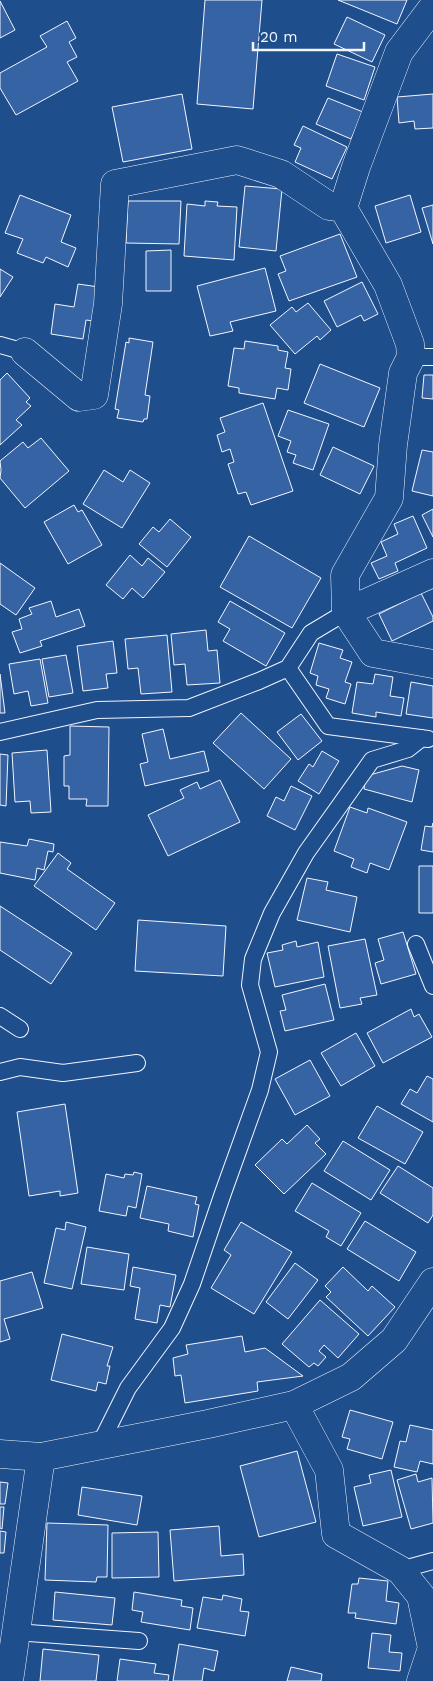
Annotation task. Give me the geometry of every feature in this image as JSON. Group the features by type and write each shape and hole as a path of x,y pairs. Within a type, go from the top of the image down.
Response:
{"street":[{"path":"433,7 399,52 356,167 343,208 388,285 410,344 422,357 403,372 393,445 389,498 344,575 346,612 373,653 433,664"},
{"path":"12,348 79,397 94,395 108,304 116,184 237,160 281,174 330,206 343,208"},
{"path":"346,612 433,573"},
{"path":"0,1454 40,1457 294,1405 351,1377 394,1340 433,1282"},
{"path":"294,1405 329,1470 336,1534 400,1570 421,1596 432,1648 422,1681"},
{"path":"8,1681 40,1457"}],"lane":[{"path":"0,732 97,710 189,708 288,668 311,633 346,612"},
{"path":"288,668 328,726 427,739"},
{"path":"99,1446 128,1388 172,1328 192,1284 260,1090 268,1052 250,985 253,959 272,913 306,853 372,760 408,749 427,739"},
{"path":"416,944 433,986"},
{"path":"0,1016 20,1029"},
{"path":"0,1072 20,1067 63,1073 137,1063"},
{"path":"400,1570 433,1561"},
{"path":"15,1632 140,1641"}],"building":[{"path":"205,0 262,0 253,109 197,104"},
{"path":"338,0 407,0 397,24"},
{"path":"0,1 15,30 0,38"},
{"path":"347,17 385,35 372,62 334,44"},
{"path":"67,21 76,38 69,42 77,57 67,62 78,81 16,115 0,88 0,73 47,47 40,36"},
{"path":"337,54 375,67 364,100 326,86"},
{"path":"182,94 192,149 123,162 112,107"},
{"path":"433,94 433,128 415,129 414,121 399,123 397,97"},
{"path":"328,98 363,112 351,139 316,124"},
{"path":"303,126 347,147 332,179 295,162 301,148 294,145"},
{"path":"245,186 282,189 276,251 239,247"},
{"path":"20,195 71,215 61,242 76,248 68,267 46,257 43,263 17,253 23,239 5,233"},
{"path":"410,195 421,232 386,243 375,206"},
{"path":"128,201 181,201 179,244 126,243"},
{"path":"205,201 218,202 217,206 237,207 234,260 184,256 187,204 205,206"},
{"path":"433,205 433,244 422,208"},
{"path":"340,234 357,277 289,301 278,274 286,271 280,256"},
{"path":"171,250 171,291 146,291 146,251"},
{"path":"265,268 276,311 230,322 233,331 210,336 197,286"},
{"path":"0,269 13,277 0,297"},
{"path":"362,282 378,314 364,321 361,315 337,327 324,301"},
{"path":"78,284 99,287 94,321 86,320 83,339 51,334 55,304 74,307"},
{"path":"308,303 331,330 320,340 317,336 295,354 270,325 292,307 296,312"},
{"path":"129,338 153,342 145,395 150,396 147,419 144,419 143,422 117,418 119,410 115,409 126,342 129,343"},
{"path":"245,341 278,346 278,350 288,352 285,368 291,369 288,390 277,388 275,399 239,393 239,388 228,386 234,348 244,349"},
{"path":"320,364 380,388 364,427 304,403"},
{"path":"7,373 30,398 26,402 31,406 16,420 22,425 0,445 0,380"},
{"path":"424,375 433,375 433,399 422,398"},
{"path":"263,403 293,491 251,505 246,492 238,494 228,464 234,462 230,449 222,452 217,435 225,432 220,418"},
{"path":"288,410 329,424 313,470 293,463 296,455 287,452 291,441 278,436"},
{"path":"41,438 69,471 25,508 0,478 0,461 23,442 28,448"},
{"path":"333,447 374,466 360,494 320,475"},
{"path":"422,450 433,452 433,496 412,491"},
{"path":"104,470 123,482 130,470 150,483 122,528 83,504"},
{"path":"74,505 78,512 82,510 102,545 68,564 44,522"},
{"path":"433,509 433,537 422,515"},
{"path":"413,516 427,548 395,563 398,571 379,579 371,563 387,556 381,542 398,534 394,524"},
{"path":"170,519 191,537 167,567 139,544 153,527 159,532"},
{"path":"249,536 321,578 292,628 220,587"},
{"path":"130,555 142,566 148,558 165,572 143,598 132,588 123,599 106,585"},
{"path":"0,563 35,588 16,615 0,604"},
{"path":"421,593 433,617 433,621 392,641 379,614"},
{"path":"51,601 56,617 79,609 85,626 40,641 42,646 20,653 12,632 22,629 19,619 32,614 29,608"},
{"path":"230,601 285,633 266,666 223,641 230,629 218,622"},
{"path":"206,630 208,651 217,650 220,683 187,685 185,664 174,665 171,634"},
{"path":"167,635 172,692 141,694 138,668 128,669 125,639"},
{"path":"113,641 117,673 106,674 108,688 83,691 77,646"},
{"path":"319,643 343,650 340,658 352,662 345,682 351,684 345,704 326,698 329,689 316,685 318,676 310,673"},
{"path":"66,655 73,693 49,697 42,659"},
{"path":"40,659 48,703 31,706 28,691 14,694 9,664"},
{"path":"0,674 5,713 0,713"},
{"path":"375,674 393,677 390,696 404,698 401,716 376,712 376,717 352,713 357,682 373,684"},
{"path":"411,682 433,686 433,718 406,714"},
{"path":"241,713 291,759 264,789 213,743"},
{"path":"301,714 322,741 298,760 277,732"},
{"path":"70,726 109,727 108,806 86,806 87,799 69,799 69,786 64,786 64,756 70,755"},
{"path":"163,729 170,759 204,751 209,771 145,786 140,764 148,762 142,734"},
{"path":"47,750 51,812 31,813 30,801 15,802 12,753"},
{"path":"322,751 339,761 319,794 298,781 309,764 313,767"},
{"path":"0,754 8,755 6,806 0,805"},
{"path":"402,766 419,770 412,802 364,789 366,776"},
{"path":"220,780 240,822 168,856 148,815 184,798 180,790 197,782 200,789"},
{"path":"291,786 312,796 295,830 267,816 276,797 284,801"},
{"path":"350,807 367,813 368,808 407,822 389,870 370,863 367,873 351,867 354,859 334,851"},
{"path":"433,823 433,852 421,850 425,826 432,827"},
{"path":"29,839 54,844 53,852 48,851 44,870 37,868 35,880 0,873 0,842 27,846"},
{"path":"58,853 71,863 67,869 115,903 96,930 34,886"},
{"path":"419,866 433,866 433,913 419,913"},
{"path":"307,878 328,882 326,890 357,897 350,932 297,920"},
{"path":"0,906 72,953 51,984 0,950"},
{"path":"138,920 226,926 223,976 135,971"},
{"path":"403,932 416,974 381,984 375,963 384,960 378,939"},
{"path":"365,939 377,995 360,998 362,1004 340,1008 328,946"},
{"path":"296,941 297,947 318,942 324,977 275,987 267,953 283,950 282,945"},
{"path":"325,984 334,1020 285,1031 280,1011 286,1010 282,995"},
{"path":"411,1009 414,1017 419,1014 432,1037 383,1063 367,1033"},
{"path":"356,1033 375,1066 341,1086 321,1053"},
{"path":"310,1060 330,1096 295,1115 275,1079"},
{"path":"427,1076 433,1079 433,1122 401,1104 410,1089 417,1093"},
{"path":"65,1104 78,1193 60,1196 60,1191 29,1196 17,1112"},
{"path":"377,1106 423,1132 405,1164 358,1138"},
{"path":"307,1125 320,1139 315,1143 326,1154 284,1194 255,1165 282,1139 287,1144"},
{"path":"343,1141 390,1170 371,1200 324,1171"},
{"path":"398,1166 433,1188 433,1215 428,1223 380,1193"},
{"path":"134,1172 142,1174 136,1208 128,1206 126,1216 99,1211 106,1174 124,1178 125,1174 133,1175"},
{"path":"312,1183 361,1213 341,1246 326,1237 329,1231 295,1211"},
{"path":"147,1186 197,1197 195,1204 199,1205 193,1237 168,1231 169,1224 140,1218"},
{"path":"365,1221 416,1252 399,1281 347,1249"},
{"path":"66,1222 86,1227 72,1289 44,1283 56,1228 65,1230"},
{"path":"241,1222 292,1252 254,1314 211,1288 231,1255 224,1250"},
{"path":"87,1247 129,1254 124,1290 81,1284"},
{"path":"295,1263 318,1280 288,1319 266,1302"},
{"path":"133,1267 176,1275 170,1307 160,1305 157,1323 135,1319 140,1288 130,1286"},
{"path":"343,1267 368,1291 372,1286 395,1307 368,1336 326,1297 331,1292 325,1286"},
{"path":"32,1272 43,1308 4,1319 10,1339 0,1342 0,1281"},
{"path":"320,1300 359,1334 338,1358 324,1345 319,1351 326,1357 318,1366 314,1363 309,1367 282,1344"},
{"path":"62,1334 113,1347 107,1366 110,1366 106,1384 98,1382 96,1391 51,1380"},
{"path":"242,1336 245,1352 265,1348 303,1376 257,1382 258,1391 185,1403 181,1375 175,1376 173,1358 188,1354 186,1345"},
{"path":"350,1410 393,1422 382,1459 347,1449 350,1439 342,1437"},
{"path":"410,1425 433,1430 433,1464 420,1461 417,1472 394,1467 400,1441 406,1442"},
{"path":"297,1451 316,1522 259,1537 240,1466"},
{"path":"391,1470 402,1517 363,1526 354,1487 371,1483 369,1475"},
{"path":"416,1474 418,1482 432,1478 433,1523 411,1529 397,1480"},
{"path":"0,1482 8,1483 5,1504 0,1504"},
{"path":"82,1487 142,1496 137,1525 78,1515"},
{"path":"0,1507 4,1507 2,1529 0,1528"},
{"path":"47,1523 108,1525 107,1577 97,1577 96,1582 45,1580"},
{"path":"219,1526 221,1556 243,1554 244,1575 174,1581 170,1530"},
{"path":"0,1531 6,1532 4,1553 0,1553"},
{"path":"158,1532 159,1577 112,1578 112,1533"},
{"path":"359,1578 388,1581 386,1601 399,1603 396,1624 355,1618 356,1613 348,1613 352,1584 358,1584"},
{"path":"55,1592 115,1598 112,1625 53,1620"},
{"path":"134,1592 182,1600 181,1606 193,1608 190,1630 141,1622 143,1612 132,1610"},
{"path":"223,1595 242,1599 240,1611 249,1612 245,1636 197,1628 203,1597 222,1600"},
{"path":"372,1633 391,1635 389,1652 402,1653 400,1671 368,1668"},
{"path":"179,1644 218,1651 214,1671 204,1668 202,1681 173,1681"},
{"path":"43,1649 99,1655 96,1681 40,1681"},
{"path":"120,1659 156,1664 154,1673 169,1675 168,1681 117,1681"},
{"path":"291,1667 322,1674 321,1681 287,1681"}]}
